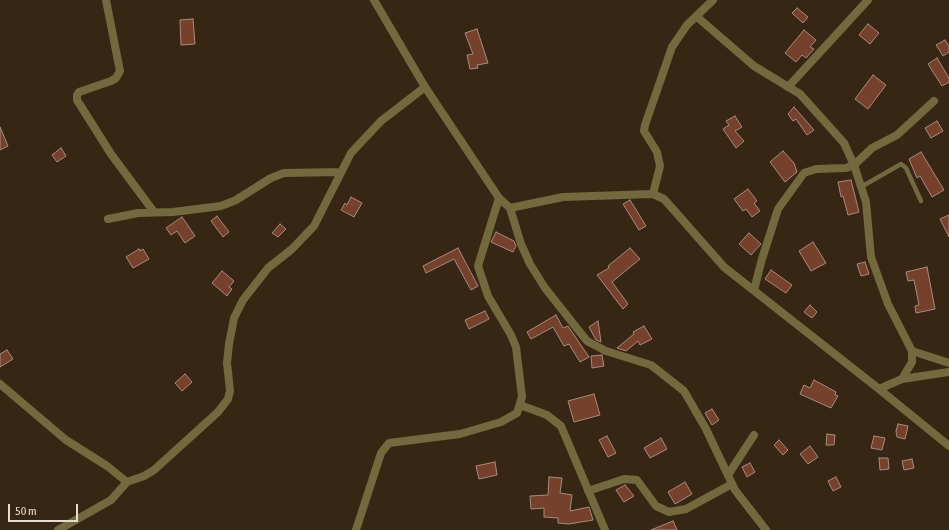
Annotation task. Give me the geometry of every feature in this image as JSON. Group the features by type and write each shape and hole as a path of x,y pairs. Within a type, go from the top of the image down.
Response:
{"street":[{"path":"106,0 120,71 116,78 111,81 79,92 76,95 77,100 111,154 154,212"},
{"path":"374,0 425,87 499,198 510,208 521,244 530,264 545,288 587,341 606,351 651,365 684,391 706,429 732,484 741,499 766,530"},
{"path":"653,194 660,166 657,152 644,131 645,125 672,47 687,25 713,0"},
{"path":"788,86 868,0"},
{"path":"696,16 754,66 800,94 844,143 854,165 866,202 870,257 888,304 912,351 912,362 902,379"},
{"path":"58,530 111,500 126,482 144,476 154,470 218,412 228,399 230,391 227,363 229,344 234,318 243,300 268,268 306,236 314,226 340,172 351,153 381,121 425,87"},
{"path":"754,290 778,208 804,173 816,169 846,168 854,165 872,148 897,135 934,101"},
{"path":"108,219 138,213 173,212 222,206 236,200 271,178 284,173 340,172"},
{"path":"510,208 563,197 653,194 664,199 724,267 949,446"},
{"path":"356,530 381,453 389,443 444,437 475,431 501,422 517,413 522,397 516,348 511,334 488,296 478,266 499,198"},
{"path":"912,351 949,363"},
{"path":"879,389 902,379 949,372"},
{"path":"0,384 66,440 107,466 126,482"},
{"path":"520,405 547,415 561,426 605,530"},
{"path":"728,475 754,435"},
{"path":"588,491 624,479 637,480 656,506 669,512 686,509 732,484"}],"lane":[{"path":"861,187 901,164 906,168 921,201"}],"building":[{"path":"797,8 808,17 803,23 792,13"},
{"path":"193,19 195,44 181,45 180,20"},
{"path":"868,24 879,33 870,44 859,35"},
{"path":"477,29 488,63 477,65 478,68 470,69 467,55 473,54 465,33"},
{"path":"804,30 816,40 810,47 814,49 806,58 802,55 796,62 785,53"},
{"path":"945,40 949,46 949,52 943,56 936,45"},
{"path":"937,58 949,78 949,82 942,86 928,64"},
{"path":"873,75 886,85 868,109 855,99"},
{"path":"794,107 814,130 807,135 796,119 793,121 788,114"},
{"path":"735,116 742,127 735,131 744,141 736,148 723,129 729,125 726,121"},
{"path":"937,121 943,131 931,138 925,128"},
{"path":"0,127 8,146 0,150"},
{"path":"61,148 66,156 57,162 52,155"},
{"path":"783,151 794,163 797,172 785,182 770,162"},
{"path":"921,152 944,190 932,197 920,176 917,178 909,159"},
{"path":"851,180 859,212 848,215 843,196 841,197 838,182"},
{"path":"748,189 757,201 754,203 760,211 752,217 746,209 743,211 734,199"},
{"path":"351,197 362,203 354,217 341,210 345,203 347,205"},
{"path":"630,200 646,226 639,230 623,204"},
{"path":"949,215 949,237 940,219"},
{"path":"217,216 229,232 223,237 211,221"},
{"path":"182,217 195,236 185,243 177,231 171,235 166,228"},
{"path":"280,224 286,229 278,237 272,233"},
{"path":"496,232 514,241 516,246 513,252 491,242"},
{"path":"749,233 761,244 751,255 739,244"},
{"path":"813,242 826,263 811,271 799,251"},
{"path":"458,248 478,286 471,290 454,259 426,273 423,266"},
{"path":"630,248 640,259 612,282 628,304 623,309 597,275 609,268 608,266"},
{"path":"139,249 140,251 143,249 149,259 133,268 126,257"},
{"path":"865,262 869,274 861,276 857,264"},
{"path":"927,267 935,309 916,313 915,306 919,305 914,280 908,281 906,272"},
{"path":"771,270 792,285 786,293 765,279"},
{"path":"222,271 234,281 229,287 232,289 227,296 212,283"},
{"path":"810,305 817,312 812,318 804,312"},
{"path":"485,311 489,319 469,329 465,320"},
{"path":"556,315 563,328 568,326 589,357 580,362 569,344 564,346 553,327 531,339 527,332"},
{"path":"598,321 601,342 596,340 589,327"},
{"path":"644,326 652,339 640,345 638,341 626,351 617,348 634,334 633,332"},
{"path":"7,350 13,359 0,367 0,354"},
{"path":"602,355 604,366 592,368 591,356"},
{"path":"185,374 192,382 182,391 175,383"},
{"path":"814,380 836,392 835,395 838,396 831,408 800,394 804,385 810,388"},
{"path":"594,394 600,415 574,422 568,401"},
{"path":"712,409 719,420 712,425 705,413"},
{"path":"898,424 908,426 905,439 897,437 896,431"},
{"path":"827,434 835,435 834,445 826,445"},
{"path":"607,436 616,453 608,457 599,440"},
{"path":"874,436 885,438 882,450 871,448"},
{"path":"661,438 667,449 650,458 644,448"},
{"path":"779,440 788,450 783,455 774,445"},
{"path":"810,446 818,457 808,464 800,454"},
{"path":"879,458 888,458 889,469 880,470"},
{"path":"912,459 914,468 904,470 902,461"},
{"path":"495,462 497,475 479,479 476,466"},
{"path":"750,463 755,472 747,477 742,467"},
{"path":"549,477 562,478 560,493 572,495 570,511 589,507 593,520 569,524 558,523 558,518 544,517 544,508 531,509 530,496 548,495"},
{"path":"836,477 841,487 833,491 828,481"},
{"path":"685,482 692,494 675,504 668,492"},
{"path":"625,485 634,496 624,502 616,490"},
{"path":"673,521 677,530 651,530"}]}
